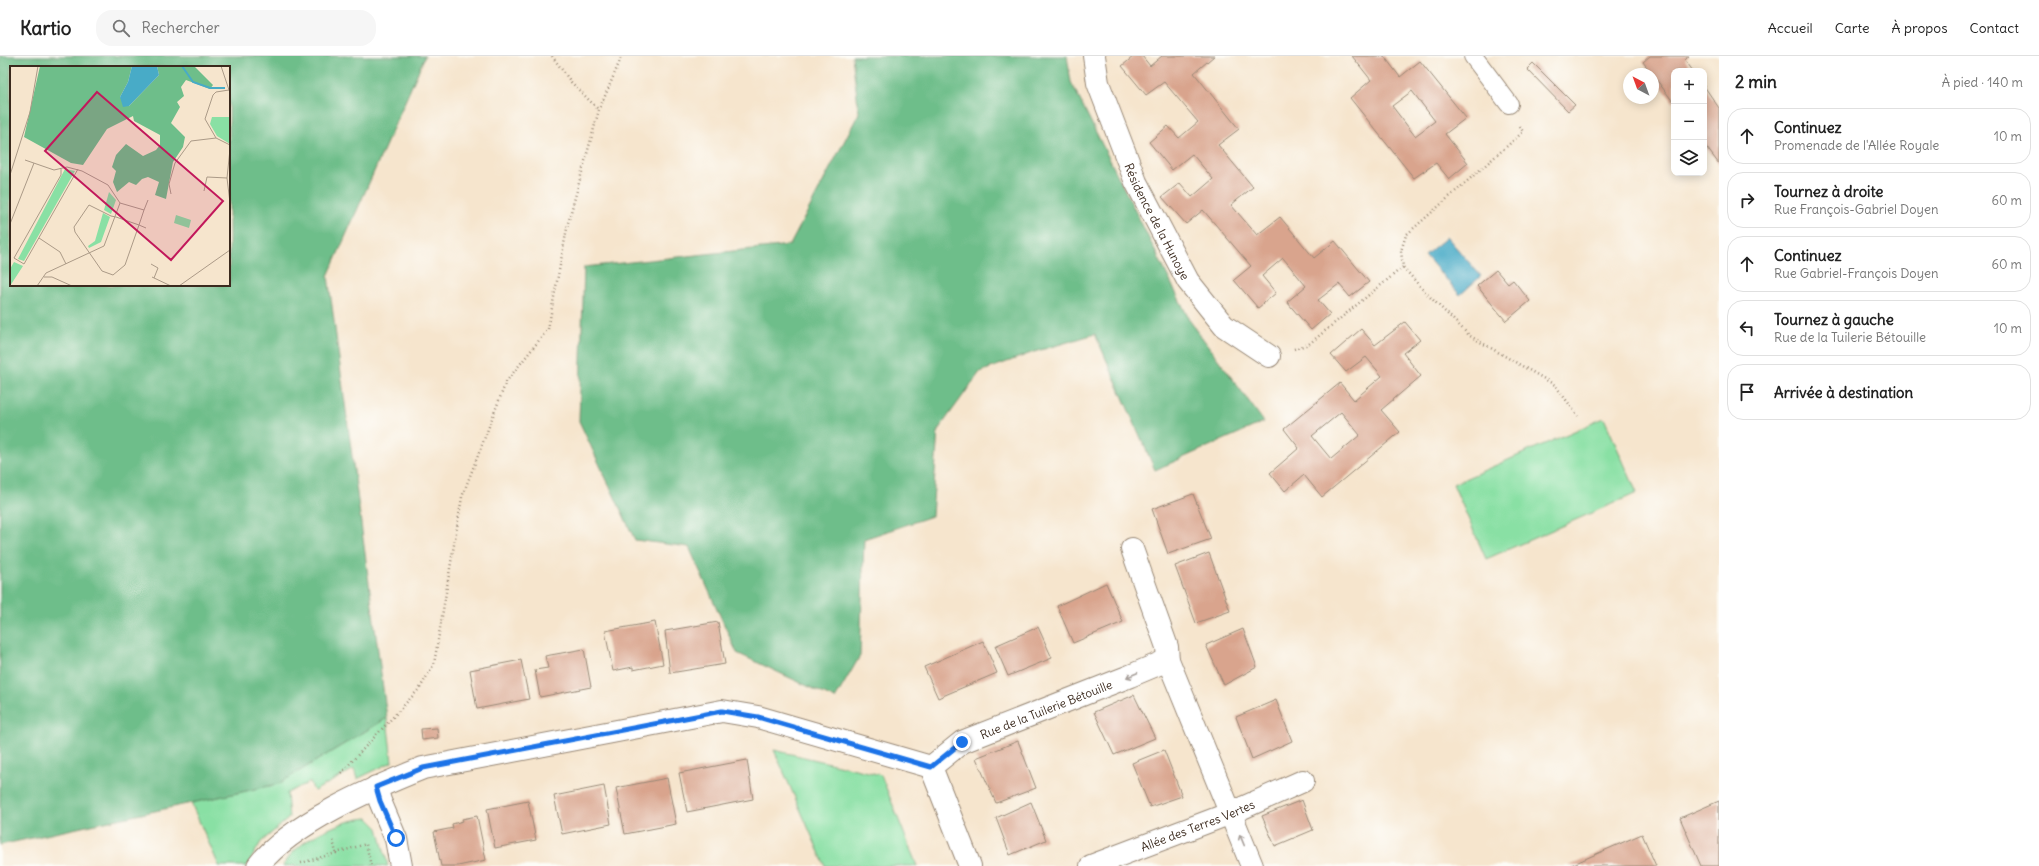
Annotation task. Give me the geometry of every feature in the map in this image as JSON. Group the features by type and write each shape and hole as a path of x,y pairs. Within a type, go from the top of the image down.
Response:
{"street":[{"name":"Résidence de la Hunoye","path":"1094,56 1098,83 1136,182 1188,281 1224,326 1268,356"},
{"path":"1132,549 1167,647 1168,660 1252,866"},
{"name":"Rue de la Tuilerie Bétouille","path":"931,767 962,742 1168,660"},
{"path":"258,866 280,843 317,819 376,787 423,768 722,711 751,716 800,728 931,767 970,866"},
{"name":"Allée des Terres Vertes","path":"1091,866 1231,813 1302,781"},
{"path":"376,787 380,801 396,838 401,866"}],"lane":[{"path":"1473,56 1509,104"}],"path":[{"path":"552,56 571,82 599,110"},
{"path":"340,774 420,688 434,664 462,497 506,382 548,329 568,223 599,110 622,56"},
{"path":"1509,104 1523,132 1406,235 1401,251 1403,267 1426,293 1470,336 1555,385 1578,416"},
{"path":"1268,356 1309,344 1403,267"},
{"path":"336,853 366,844 371,866"}],"green space":[{"path":"0,56 425,56 328,276 387,718 278,784 0,845"},
{"path":"852,56 1067,56 1071,82 1190,321 1264,422 1155,470 1095,334 1034,352 980,372 938,430 932,516 864,539 860,656 835,699 737,653 689,547 635,540 579,421 584,267 790,245 859,113"},
{"path":"1604,418 1637,493 1486,559 1453,484"},
{"path":"387,718 392,762 357,779 354,769 314,791 310,782 287,793 289,818 261,842 247,866 219,866 191,803 278,784"},
{"path":"774,750 881,775 917,866 825,866"},
{"path":"368,818 378,828 388,866 283,866 298,848 320,833 332,827"}],"water":[{"path":"1447,237 1481,276 1460,295 1425,255"}],"building":[{"path":"1134,56 1142,56 1150,66 1162,56 1214,56 1194,73 1239,129 1218,145 1253,187 1231,205 1257,235 1280,217 1314,258 1335,241 1369,282 1350,297 1339,284 1318,300 1330,314 1311,330 1287,302 1306,286 1283,258 1262,276 1276,293 1258,308 1234,280 1251,266 1203,210 1186,224 1162,197 1180,183 1192,197 1213,179 1192,154 1172,170 1149,142 1168,126 1179,138 1198,122 1164,82 1146,95 1122,66"},
{"path":"1352,56 1384,56 1400,77 1420,61 1466,118 1445,134 1468,163 1449,179 1436,163 1414,178 1350,98 1371,80","holes":["1412,91 1435,121 1415,136 1392,106"]},
{"path":"1650,56 1689,56 1685,60 1691,68 1671,68 1671,99 1659,83 1659,68 1648,68 1643,62"},
{"path":"1533,63 1575,105 1568,111 1527,69"},
{"path":"1707,90 1719,108 1719,164 1707,148"},
{"path":"1496,270 1508,284 1513,280 1530,301 1506,321 1477,286"},
{"path":"1405,322 1420,340 1403,353 1421,376 1381,410 1400,432 1322,497 1304,475 1285,491 1270,473 1299,448 1284,429 1340,383 1354,400 1382,376 1366,357 1346,372 1331,355 1361,329 1375,345","holes":["1341,412 1360,435 1331,459 1312,436"]},
{"path":"1193,494 1211,539 1168,554 1152,509"},
{"path":"1209,553 1230,611 1196,623 1175,566"},
{"path":"1106,583 1123,622 1073,643 1057,606"},
{"path":"655,622 663,664 633,670 633,667 613,671 605,631"},
{"path":"718,622 725,664 670,673 665,631"},
{"path":"1038,627 1052,658 1008,676 995,646"},
{"path":"1243,629 1257,667 1224,685 1206,645"},
{"path":"983,641 997,673 938,698 924,667"},
{"path":"584,649 591,687 540,697 535,670 548,668 545,656"},
{"path":"521,660 529,699 477,709 470,670"},
{"path":"1134,695 1155,738 1114,755 1094,712"},
{"path":"1276,700 1292,741 1252,759 1236,717"},
{"path":"437,728 438,738 422,740 421,729"},
{"path":"1018,741 1036,788 996,803 976,758"},
{"path":"1164,750 1182,796 1150,807 1132,763"},
{"path":"747,760 753,799 687,812 679,773"},
{"path":"667,778 676,824 625,834 616,788"},
{"path":"604,786 611,824 562,834 554,796"},
{"path":"1302,800 1313,830 1275,846 1262,816"},
{"path":"528,801 536,840 495,848 487,809"},
{"path":"1719,801 1719,866 1701,866 1680,818"},
{"path":"1031,802 1046,840 1010,855 996,818"},
{"path":"477,816 486,860 458,866 441,866 434,832 453,828 452,824 463,821 462,819"},
{"path":"1642,834 1656,866 1569,866"}],"route":[{"path":"396,838 380,801 376,787 423,768 722,711 758,717 800,728 832,739 931,767 962,742"}]}
